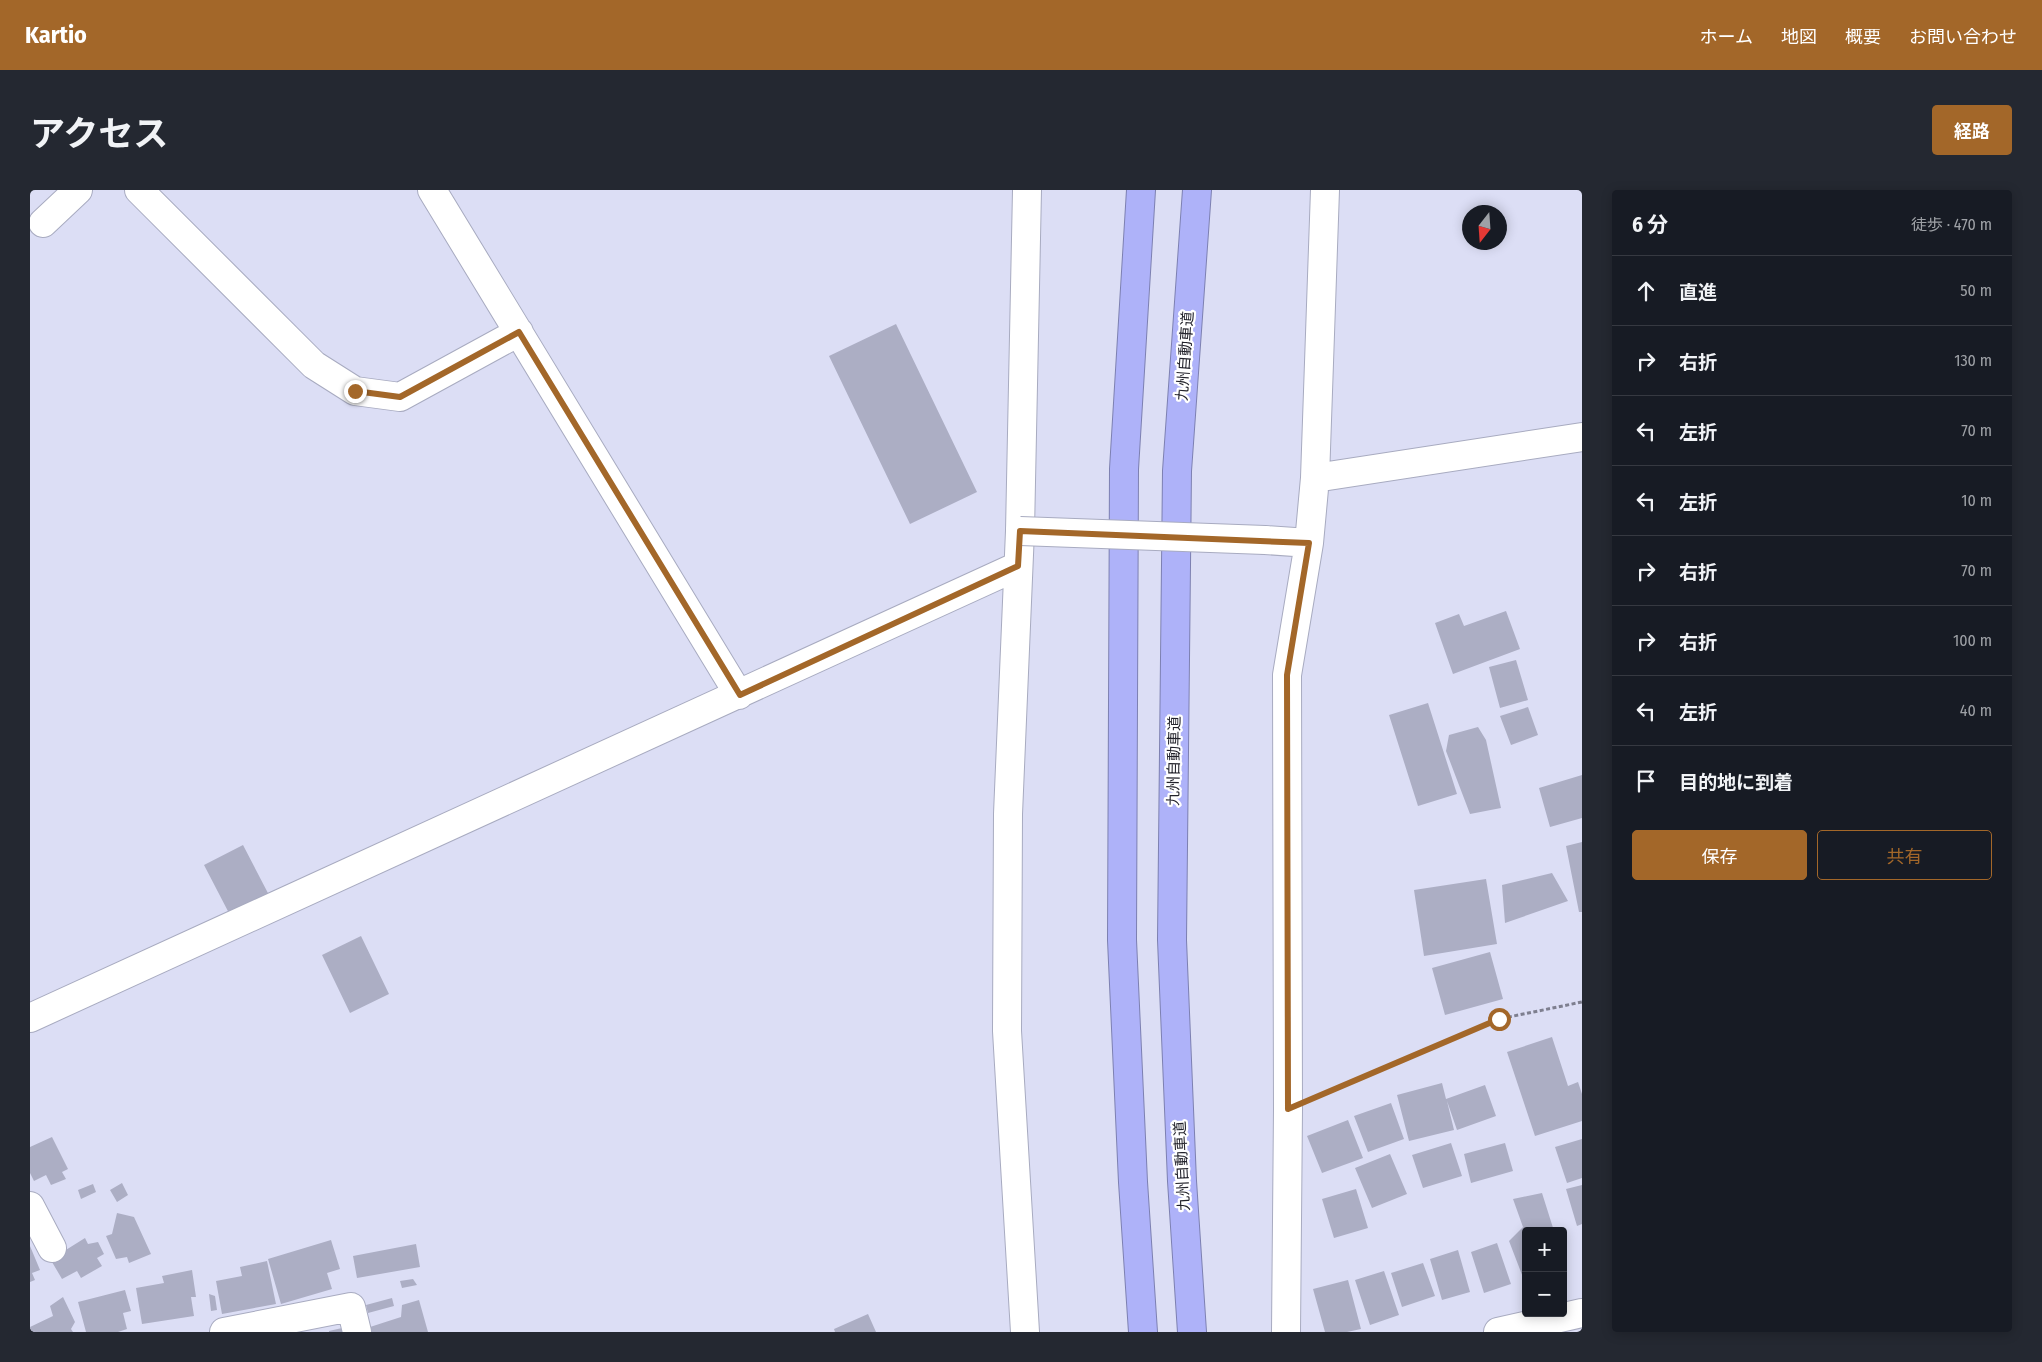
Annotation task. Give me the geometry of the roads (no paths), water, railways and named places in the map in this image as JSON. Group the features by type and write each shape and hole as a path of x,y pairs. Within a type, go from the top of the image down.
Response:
{"highway":[{"path":"1125,190 1122,940 1133,1182 1143,1332"},
{"path":"1124,469 1141,190"},
{"name":"九州自動車道","path":"1192,1332 1182,1181 1172,940 1177,471 1197,190"}],"street":[{"path":"42,223 78,190"},
{"path":"139,190 314,365 355,391 400,397 519,332"},
{"path":"432,190 740,695"},
{"path":"1018,1329 1007,1031 1008,814 1020,531 1023,325 1028,190"},
{"path":"1286,1332 1288,1109 1287,675 1309,543 1315,478 1325,190"},
{"path":"1315,478 1582,437"},
{"path":"1020,531 1309,543"},
{"path":"30,1018 740,695 1018,566"},
{"path":"30,1206 52,1248"},
{"path":"224,1332 351,1307 357,1332"},
{"path":"1498,1332 1582,1312"}]}
